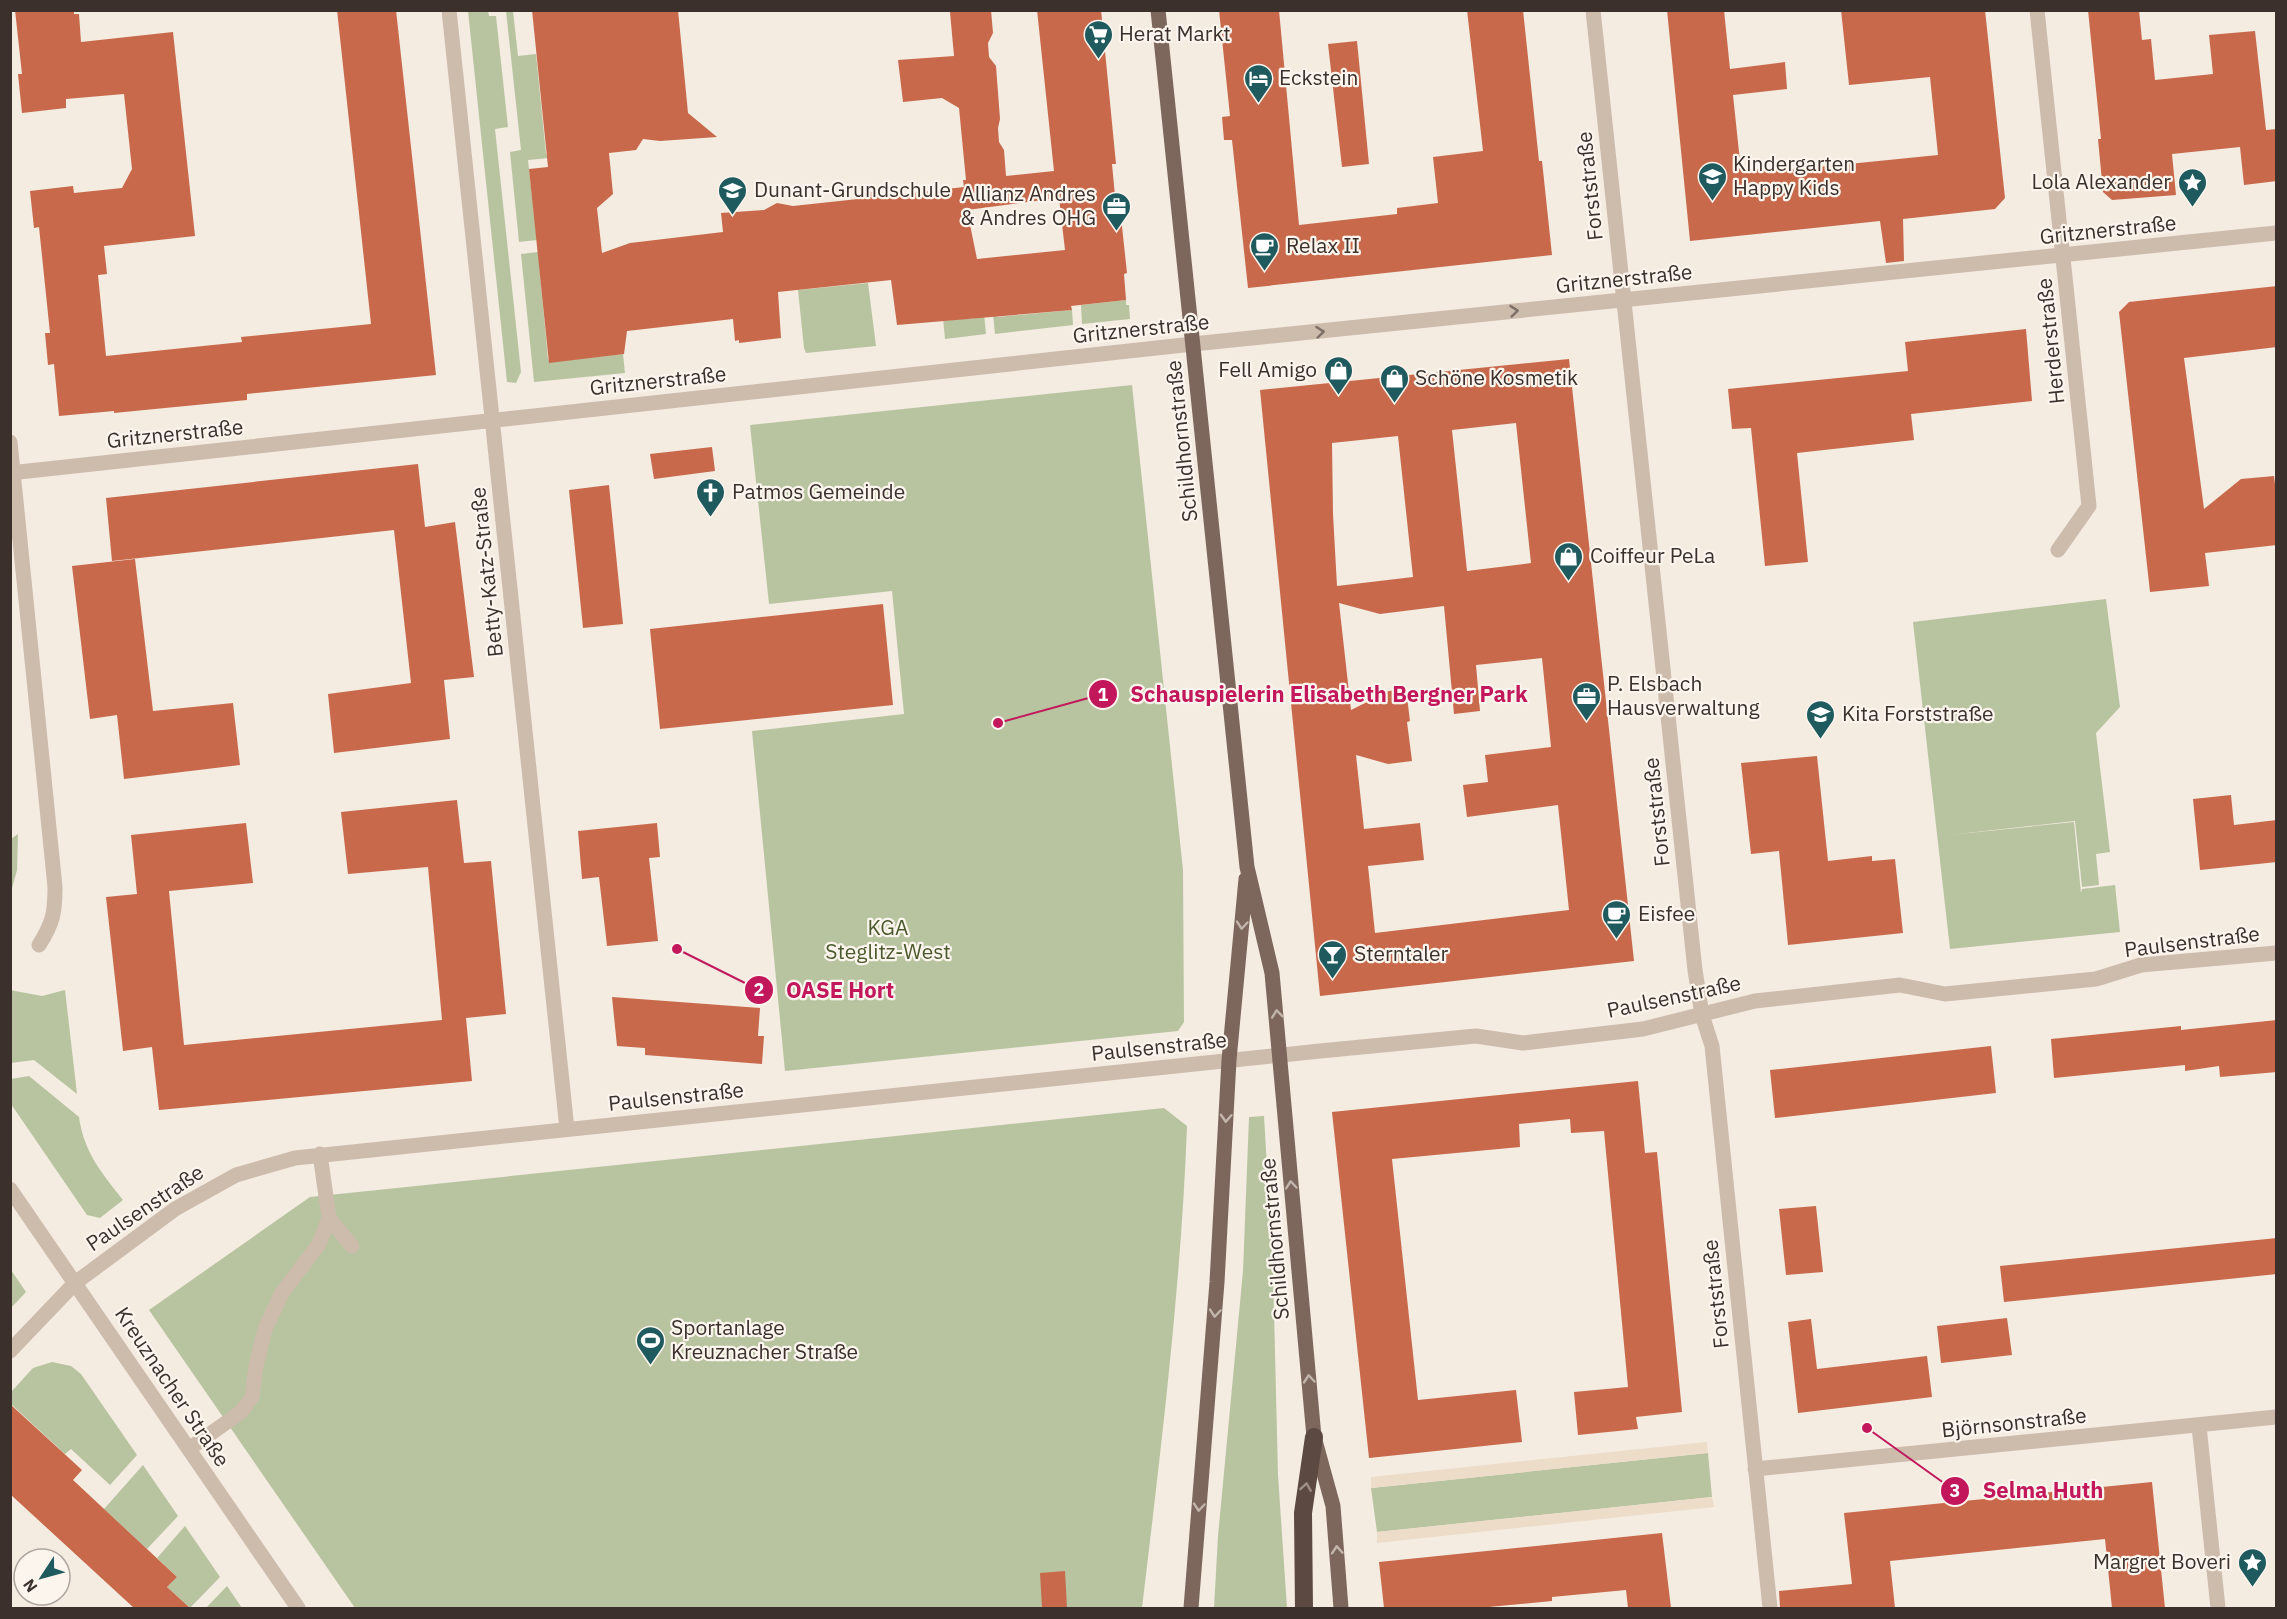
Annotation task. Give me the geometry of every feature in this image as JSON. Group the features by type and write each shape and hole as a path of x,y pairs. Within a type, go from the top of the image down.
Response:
{"highway":[{"path":"1304,1608 1303,1513 1314,1437"}],"main road":[{"name":"Schildhornstraße","path":"1158,10 1247,867 1272,973 1314,1437 1333,1506 1341,1608"},
{"name":"Schildhornstraße","path":"1191,1608 1217,1282 1229,1060 1247,867"}],"street":[{"name":"Betty-Katz-Straße","path":"449,10 567,1129"},
{"name":"Forststraße","path":"1593,10 1695,970 1702,1015 1712,1046 1770,1608"},
{"name":"Herderstraße","path":"2037,10 2089,506 2058,550"},
{"name":"Gritznerstraße","path":"12,473 1193,344 2277,233"},
{"path":"10,442 55,886 52,926 39,945"},
{"name":"Paulsenstraße","path":"10,1352 75,1283 175,1209 217,1183 270,1164 320,1154 1476,1036 1523,1042 1643,1029 1755,1001 1900,985 1945,993 2097,979 2141,965 2277,953"},
{"path":"189,1449 241,1412 252,1397 256,1366 265,1329 282,1293 319,1244 329,1218 320,1154"},
{"name":"Kreuznacher Straße","path":"10,1189 298,1608"},
{"path":"329,1218 352,1246"},
{"name":"Björnsonstraße","path":"1755,1469 2277,1417"},
{"path":"2199,1426 2218,1608"}],"green space":[{"path":"468,11 488,11 489,16 496,16 508,127 495,129 521,372 516,383 507,382"},
{"path":"506,11 513,11 518,56 536,54 546,154 549,158 528,160 537,240 519,242 510,152 521,150"},
{"path":"538,252 548,359 552,362 623,354 625,373 534,382 521,254"},
{"path":"868,283 876,346 806,353 798,290"},
{"path":"1126,300 1126,305 1129,305 1130,319 1082,324 1081,305"},
{"path":"1072,310 1073,325 995,334 993,314 996,313 997,317"},
{"path":"984,314 986,334 945,339 943,318 972,319"},
{"name":"KGA Steglitz-West","path":"1132,385 1183,870 1184,1022 1178,1031 785,1071 752,731 904,714 892,591 769,604 750,425"},
{"path":"2106,599 2120,707 2096,733 2110,852 2096,854 2099,885 2082,887 2075,821 1949,835 2074,822 2081,893 2082,889 2115,885 2120,932 1950,949 1913,622"},
{"path":"18,834 17,870 11,892 11,839"},
{"path":"10,990 42,996 65,990 77,1094 34,1060 11,1063"},
{"path":"29,1076 79,1117 81,1130 90,1152 123,1200 100,1218 87,1215 11,1104 11,1079"},
{"name":"Sportanlage Kreuznacher Straße","path":"1164,1108 1187,1126 1175,1308 1142,1608 355,1608 149,1310 310,1197"},
{"path":"1264,1116 1273,1271 1278,1475 1287,1608 1214,1608 1218,1536 1243,1271 1249,1117"},
{"path":"11,1270 26,1292 10,1308"},
{"path":"52,1362 71,1366 81,1374 137,1455 110,1485 71,1449 65,1454 11,1404 11,1392 33,1368"},
{"path":"1708,1453 1712,1497 1377,1532 1371,1488"},
{"path":"143,1465 178,1516 147,1549 104,1509"},
{"path":"185,1526 220,1577 190,1608 167,1587 177,1577 157,1558"},
{"path":"227,1586 242,1608 206,1608"}],"shaded area":[{"path":"1707,1442 1708,1453 1371,1488 1371,1477"},
{"path":"1712,1497 1714,1507 1377,1543 1377,1532"}],"building":[{"path":"15,10 74,10 74,14 79,14 81,42 173,32 195,236 104,246 107,274 98,275 106,356 242,342 241,337 371,324 337,10 396,10 436,375 247,394 247,400 59,416 54,364 48,365 45,333 50,333 39,227 34,228 30,191 73,186 74,193 122,188 132,169 124,94 66,99 66,108 22,113 18,74 22,74"},
{"path":"532,10 678,10 688,113 717,137 660,141 643,139 636,150 609,153 613,194 597,208 602,253 630,243 723,232 721,213 764,210 777,203 793,206 858,199 869,191 884,196 964,187 963,180 966,180 959,108 942,98 903,102 898,60 954,56 950,12 991,10 993,33 988,43 989,57 996,66 1000,119 999,142 1004,150 1006,176 1054,171 1037,10 1101,10 1116,164 1112,164 1117,217 1121,217 1127,273 1124,274 1126,300 1071,306 1072,310 897,325 891,280 778,292 781,338 739,343 739,340 735,341 733,319 627,331 624,354 549,363 529,169 548,167","holes":["1059,198 1065,250 977,259 967,210"]},
{"path":"1219,10 1279,10 1299,225 1397,214 1397,208 1438,203 1433,157 1483,151 1467,10 1523,10 1539,161 1542,161 1552,255 1248,288 1232,140 1224,140 1222,117 1230,116"},
{"path":"1667,10 1724,10 1730,69 1785,62 1787,89 1733,95 1741,171 1789,166 1789,170 1938,155 1930,77 1849,85 1841,10 1985,10 2005,198 1995,209 1903,219 1904,261 1886,263 1880,221 1690,241"},
{"path":"2088,10 2139,10 2142,40 2151,39 2155,80 2213,74 2209,35 2255,31 2266,130 2277,129 2277,181 2244,185 2240,147 2172,154 2176,195 2112,200 2103,192 2098,139 2101,139"},
{"path":"1357,41 1369,164 1342,167 1328,44"},
{"path":"2277,286 2277,347 2184,358 2204,509 2241,479 2274,476 2277,500 2277,545 2205,553 2209,586 2150,592 2119,312 2129,302"},
{"path":"2026,329 2032,401 1911,414 1914,440 1797,453 1808,562 1765,566 1751,428 1732,429 1728,389 1908,371 1905,342"},
{"path":"1569,359 1634,961 1320,996 1260,390","holes":["1516,423 1531,563 1467,571 1452,430","1398,436 1413,577 1337,586 1332,443","1339,603 1380,614 1444,606 1454,714 1480,711 1476,665 1542,658 1551,747 1485,755 1488,782 1463,785 1467,817 1558,805 1569,910 1375,933 1368,866 1424,860 1420,823 1364,829 1356,755 1388,764 1412,761 1406,689 1389,691 1351,710"]},
{"path":"712,447 715,471 654,479 650,454"},
{"path":"418,464 425,527 455,522 474,677 444,680 450,739 334,753 328,694 411,683 394,530 112,561 106,498"},
{"path":"609,485 623,624 583,628 569,490"},
{"path":"135,559 153,711 233,703 240,765 124,779 117,715 90,719 72,566"},
{"name":"Patmos Gemeinde","path":"883,604 893,705 660,729 650,629"},
{"path":"1817,756 1828,861 1872,856 1872,861 1895,859 1903,933 1788,945 1779,851 1751,854 1741,763"},
{"path":"2231,795 2234,825 2277,820 2277,862 2200,870 2193,799"},
{"path":"457,800 464,863 491,861 506,1014 466,1018 472,1081 159,1110 152,1047 123,1051 106,897 137,894 131,835 246,823 253,883 169,891 184,1045 442,1020 428,867 348,874 341,812"},
{"path":"657,823 660,857 649,858 658,941 607,946 599,877 582,879 578,831"},
{"path":"612,997 760,1008 758,1036 764,1036 762,1064 645,1055 645,1048 617,1046"},
{"path":"2277,1020 2277,1072 2220,1077 2219,1066 2185,1071 2185,1065 2054,1078 2051,1039 2181,1026 2181,1030"},
{"path":"1991,1046 1996,1093 1775,1118 1770,1070"},
{"path":"1638,1081 1645,1153 1657,1152 1682,1412 1636,1417 1638,1429 1578,1435 1574,1392 1628,1387 1604,1131 1571,1133 1570,1119 1519,1124 1520,1147 1392,1159 1418,1400 1516,1390 1522,1442 1369,1458 1332,1112"},
{"path":"1816,1206 1823,1272 1786,1275 1779,1209"},
{"path":"2277,1238 2277,1274 2004,1302 2000,1266"},
{"path":"2007,1318 2012,1355 1941,1363 1937,1326"},
{"path":"1811,1319 1817,1369 1927,1356 1932,1397 1798,1413 1788,1322"},
{"path":"10,1404 82,1470 73,1480 177,1577 167,1587 190,1608 134,1608 72,1551 72,1547 68,1547 10,1494"},
{"path":"2152,1482 2165,1608 2112,1608 2105,1539 1890,1561 1895,1608 1780,1608 1779,1591 1852,1584 1844,1513"},
{"path":"1662,1533 1671,1608 1628,1608 1626,1590 1552,1597 1552,1601 1478,1608 1384,1608 1379,1562"},
{"path":"1065,1571 1067,1608 1042,1608 1040,1573"}],"place":[{"name":"Herat Markt","path":"1098,60"},
{"name":"Eckstein","path":"1258,104"},
{"name":"Kindergarten Happy Kids","path":"1712,202"},
{"name":"Lola Alexander","path":"2192,208"},
{"name":"Dunant-Grundschule","path":"733,216"},
{"name":"Allianz Andres & Andres OHG","path":"1117,232"},
{"name":"Relax II","path":"1265,272"},
{"name":"Fell Amigo","path":"1338,396"},
{"name":"Schöne Kosmetik","path":"1394,404"},
{"name":"Patmos Gemeinde","path":"711,518"},
{"name":"Coiffeur PeLa","path":"1569,582"},
{"name":"P. Elsbach Hausverwaltung","path":"1586,722"},
{"name":"Schauspielerin Elisabeth Bergner Park","path":"998,723"},
{"name":"Kita Forststraße","path":"1821,740"},
{"name":"Eisfee","path":"1617,940"},
{"name":"OASE Hort","path":"677,949"},
{"name":"Sterntaler","path":"1333,980"},
{"name":"Sportanlage Kreuznacher Straße","path":"650,1366"},
{"name":"Selma Huth","path":"1867,1428"},
{"name":"Margret Boveri","path":"2252,1588"}]}
